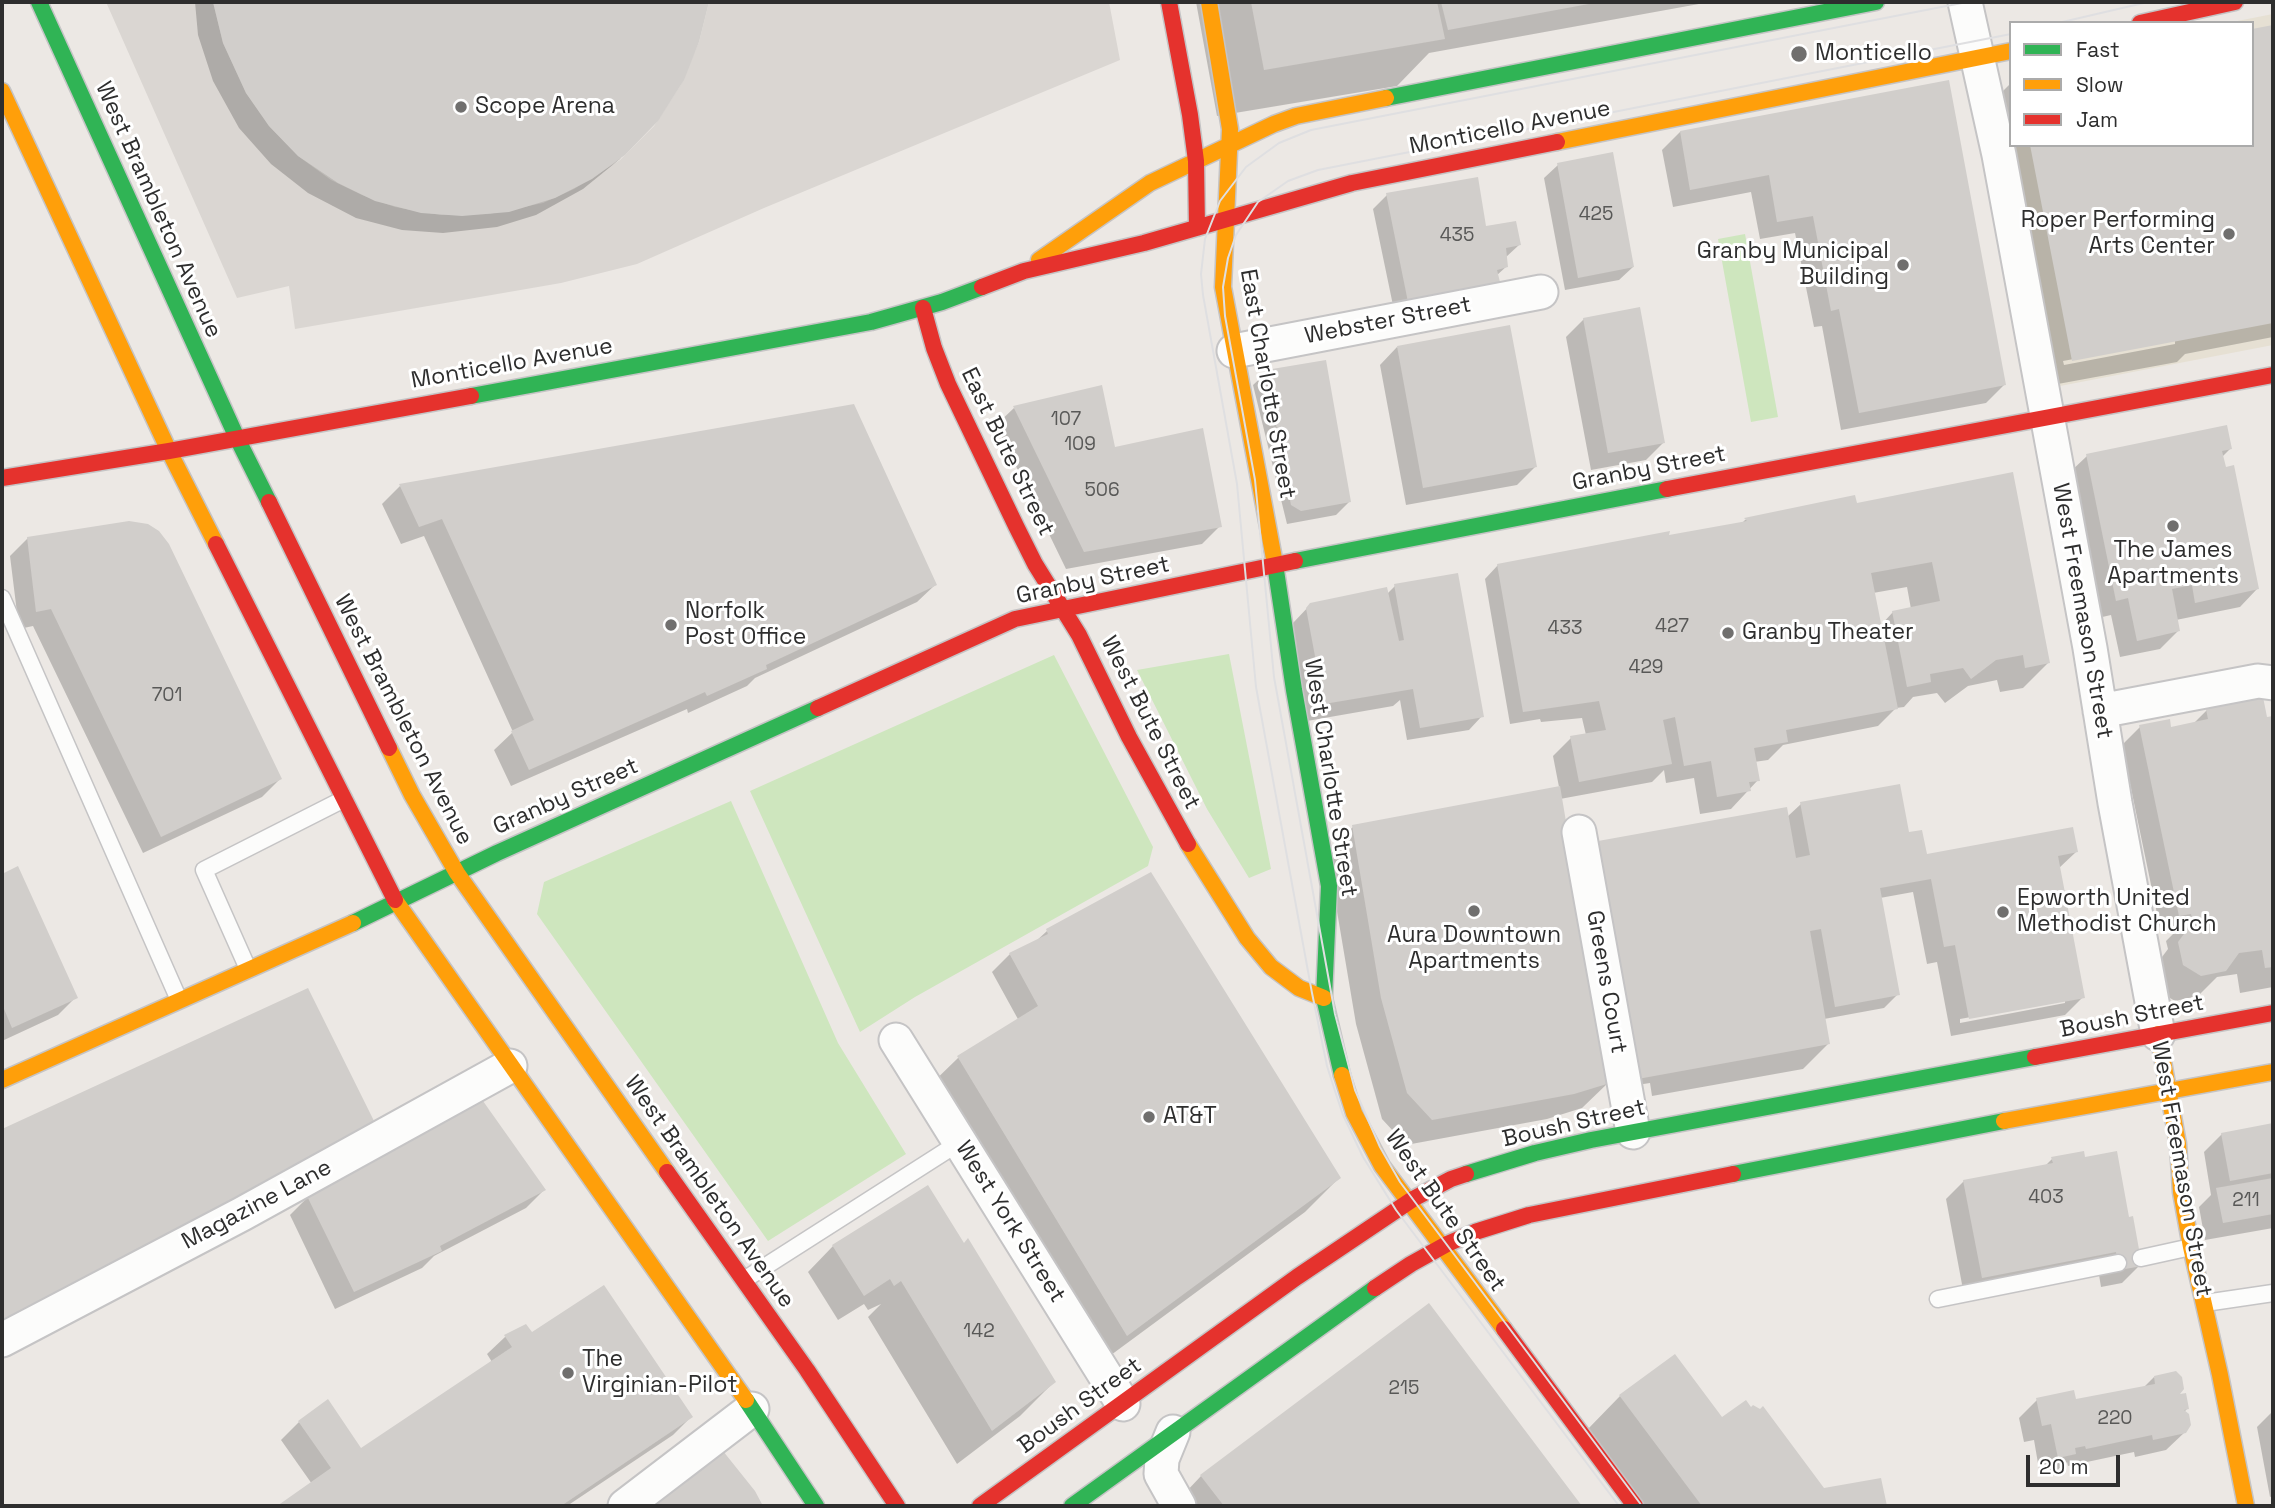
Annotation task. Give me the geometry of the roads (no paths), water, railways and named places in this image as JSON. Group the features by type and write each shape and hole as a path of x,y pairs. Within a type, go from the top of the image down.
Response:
{"main road":[{"name":"West Brambleton Avenue","path":"39,2 237,438 405,782 457,873 807,1370 897,1506"},
{"path":"1169,2 1196,161 1196,228"},
{"name":"East Charlotte Street","path":"1209,2 1228,112 1230,145 1222,271 1234,351 1276,566"},
{"name":"Monticello Avenue","path":"1024,271 1150,183 1274,124 1307,114 1876,2"},
{"path":"2149,21 2235,2"},
{"name":"Monticello Avenue","path":"2,478 169,451 871,322 963,295 1024,271 1144,243 1352,183 2009,51"},
{"path":"2,91 169,451 397,902 752,1409 816,1506"},
{"name":"East Bute Street","path":"923,308 934,348 955,400 1035,564 1063,609"},
{"name":"Granby Street","path":"2,1080 397,902 509,847 1016,619 1395,540 2273,374"},
{"name":"West Charlotte Street","path":"1276,566 1294,690 1329,886 1324,998"},
{"name":"West Bute Street","path":"1063,609 1079,635 1156,788 1235,920 1271,967 1299,988 1324,998 1339,1065 1354,1114 1372,1150 1635,1506"},
{"name":"Boush Street","path":"980,1506 1254,1306 1409,1202 1451,1179 1561,1147 1633,1132 2273,1013"},
{"name":"West Freemason Street","path":"2158,1034 2178,1144 2181,1192 2191,1247 2246,1506"},
{"path":"1072,1506 1350,1304 1442,1247 1475,1232 1528,1215 1912,1138 2273,1072"}],"street":[{"name":"West Freemason Street","path":"1965,2 1999,155 2158,1034"},
{"name":"Webster Street","path":"1234,351 1541,292"},
{"path":"2100,711 2258,681 2273,683"},
{"name":"Greens Court","path":"1579,832 1633,1132"},
{"name":"West York Street","path":"897,1040 1123,1404"},
{"name":"Magazine Lane","path":"2,1340 242,1214 510,1066"},
{"path":"625,1506 752,1409"},
{"path":"1174,1432 1162,1459 1161,1474 1179,1506"}],"lane":[{"path":"2,598 179,1000"},
{"path":"248,969 204,870 344,799"},
{"path":"744,1280 960,1142"},
{"path":"2141,1258 2191,1247"},
{"path":"1938,1300 2118,1263"},
{"path":"2205,1303 2273,1293"}],"tram line":[{"path":"1619,1506 1396,1210 1363,1157 1335,1091 1312,993 1256,687 1237,484 1203,295 1201,274 1205,239 1220,201 1246,167 1279,143 1311,130 1967,2"},
{"path":"2067,21 2148,2"},
{"path":"1642,1506 1400,1182 1380,1147 1355,1090 1335,1014 1274,677 1255,480 1225,316 1223,287 1228,258 1236,235 1258,202 1288,181 1318,170 2009,34"}],"place":[{"name":"Monticello","path":"1799,54"},
{"name":"Scope Arena","path":"461,107"},
{"name":"Roper Performing Arts Center","path":"2229,234"},
{"name":"Granby Municipal Building","path":"1903,265"},
{"name":"The James Apartments","path":"2173,526"},
{"name":"Norfolk Post Office","path":"671,625"},
{"name":"Granby Theater","path":"1728,633"},
{"name":"Aura Downtown Apartments","path":"1474,911"},
{"name":"Epworth United Methodist Church","path":"2003,912"},
{"name":"AT&T","path":"1149,1117"},
{"name":"The Virginian-Pilot","path":"568,1373"}]}
